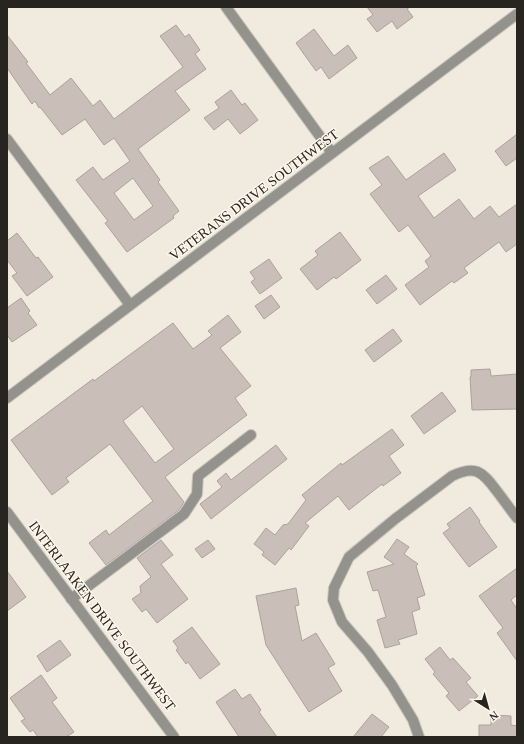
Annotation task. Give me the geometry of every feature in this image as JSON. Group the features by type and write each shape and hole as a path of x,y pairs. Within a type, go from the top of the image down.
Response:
{"street":[{"path":"226,7 332,153"},
{"name":"VETERANS DRIVE SOUTHWEST","path":"7,398 517,14"},
{"path":"7,139 130,305"},
{"path":"71,599 184,514 197,494 198,476 251,435"},
{"path":"419,737 412,720 392,685 368,652 342,622 333,600 334,588 349,557 452,476 462,471 471,470 483,474 517,518"},
{"name":"INTERLAAKEN DRIVE SOUTHWEST","path":"7,512 174,737"}],"building":[{"path":"367,7 410,7 407,9 413,17 397,29 392,21 377,32 367,19 373,15"},
{"path":"176,25 185,37 189,34 200,50 195,54 206,69 175,91 190,110 138,149 160,180 158,182 179,211 173,216 174,218 127,252 105,223 108,221 76,180 93,167 103,180 130,161 114,138 104,145 85,119 62,135 40,107 39,108 35,101 32,104 7,68 7,35 28,62 26,63 50,95 71,78 93,106 100,100 114,119 183,67 160,36","holes":["133,178 153,206 134,220 114,193"]},
{"path":"314,29 334,56 348,45 357,58 329,79 321,67 316,71 296,43"},
{"path":"231,90 242,105 245,103 258,120 240,134 228,119 214,130 204,118 219,108 215,102"},
{"path":"517,134 517,158 506,166 495,151"},
{"path":"444,153 456,170 418,196 434,218 459,199 474,219 490,206 499,217 517,204 517,244 506,252 499,242 464,268 468,273 454,283 452,281 420,305 405,285 429,267 425,261 431,256 408,225 399,232 370,194 382,185 369,168 388,156 406,180"},
{"path":"340,232 361,260 336,279 334,277 317,290 300,269 318,255 315,251"},
{"path":"17,233 53,277 27,296 12,276 17,273 7,260 7,241"},
{"path":"269,259 282,278 260,294 251,282 255,279 250,272"},
{"path":"386,275 397,289 377,304 366,290"},
{"path":"271,295 280,307 264,319 255,306"},
{"path":"21,298 30,311 28,313 37,325 12,342 7,335 7,308"},
{"path":"228,315 241,332 220,348 251,386 235,398 247,415 165,477 184,502 179,510 106,565 89,543 106,530 109,535 153,501 110,444 66,478 69,482 52,495 11,440 93,379 94,381 173,323 193,349 212,335 208,331","holes":["142,406 174,449 155,463 123,421"]},
{"path":"393,329 402,341 374,362 365,350"},
{"path":"490,369 491,376 517,374 517,409 472,410 471,370"},
{"path":"442,392 456,411 424,434 411,416"},
{"path":"392,429 404,445 389,456 401,473 383,486 382,484 349,510 338,496 305,523 309,526 291,550 289,548 275,565 262,555 264,552 254,544 266,528 275,535 283,525 288,524 306,500 302,495 341,463 342,465"},
{"path":"276,445 287,459 211,519 200,504 222,487 217,481 226,473 231,480"},
{"path":"470,507 497,547 469,567 443,533 450,528 447,524"},
{"path":"397,539 409,547 404,554 418,564 416,566 425,595 417,598 420,609 412,612 417,634 398,640 400,644 385,648 377,620 386,617 378,590 373,591 367,572 394,564 384,557"},
{"path":"161,540 173,555 161,564 188,599 157,623 146,609 142,612 132,599 141,593 140,586 151,577 137,558"},
{"path":"208,540 215,549 202,558 195,549"},
{"path":"517,568 517,595 511,600 517,609 517,661 497,633 503,628 479,596"},
{"path":"7,571 26,597 7,611"},
{"path":"296,588 299,605 295,606 302,641 316,633 335,664 328,668 342,691 309,712 266,645 256,596"},
{"path":"192,627 220,664 200,679 188,662 186,664 176,650 178,648 173,641"},
{"path":"60,640 71,655 47,672 37,656"},
{"path":"440,647 450,660 453,658 471,678 466,682 478,696 459,711 446,696 449,693 433,674 435,672 425,659"},
{"path":"41,675 57,698 52,702 74,732 66,737 38,737 33,730 30,732 21,721 25,719 10,698"},
{"path":"235,689 242,699 250,694 261,710 259,712 277,737 239,737 216,702"},
{"path":"372,714 389,727 381,737 353,737"},
{"path":"491,715 511,716 511,725 517,726 517,737 479,737 479,725 491,725"}]}
